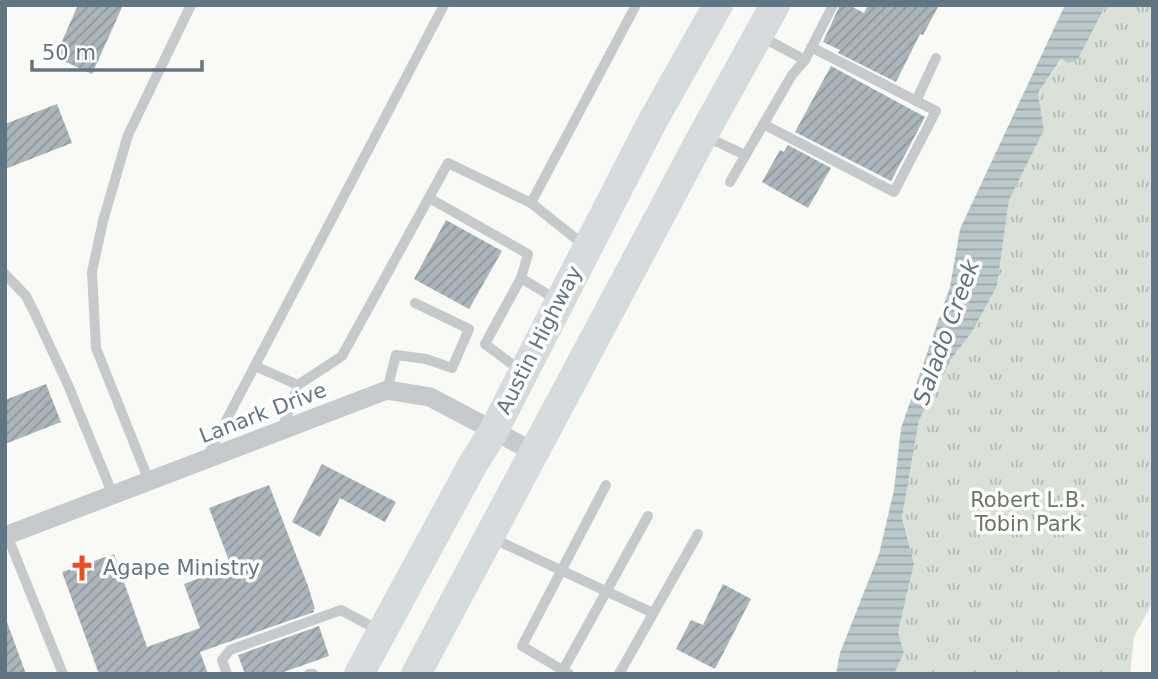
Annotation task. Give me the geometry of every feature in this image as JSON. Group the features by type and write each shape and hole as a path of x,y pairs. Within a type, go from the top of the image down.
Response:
{"main road":[{"path":"416,674 775,5"},
{"name":"Austin Highway","path":"359,674 472,464 493,432 712,10"}],"street":[{"name":"Lanark Drive","path":"6,535 387,390 430,397 534,452"}],"lane":[{"path":"149,481 96,348 92,272 103,221 128,135 191,5"},
{"path":"205,459 444,5"},
{"path":"531,203 636,5"},
{"path":"730,182 792,75 804,60 833,5"},
{"path":"758,35 804,60"},
{"path":"763,124 894,192 936,111 811,47"},
{"path":"916,101 936,58"},
{"path":"703,135 744,155"},
{"path":"281,430 298,385 342,356 448,163 531,203 587,247"},
{"path":"429,198 528,254 521,278 485,344 522,372"},
{"path":"5,274 26,296 35,314 68,385 113,495"},
{"path":"521,278 560,302"},
{"path":"387,390 396,355 426,359 452,368 469,329 415,303"},
{"path":"255,366 298,385"},
{"path":"606,485 522,646 566,672 648,516"},
{"path":"619,674 698,534"},
{"path":"6,535 63,674"},
{"path":"489,536 653,613"},
{"path":"227,674 222,660 230,650 341,610 381,631"}],"green space":[{"name":"Robert L.B. Tobin Park","path":"1106,5 1153,5 1153,602 1134,637 1130,674 894,674 904,653 898,632 914,564 902,518 919,420 952,358 972,332 997,286 1009,200 1044,130 1038,93 1062,59 1078,59"}],"water":[{"name":"Salado Creek","path":"1065,5 1106,5 1078,59 1069,63 1061,59 1038,93 1044,130 1009,200 997,286 972,332 952,358 919,420 902,518 914,564 898,632 904,653 894,674 836,674 840,653 879,554 894,490 901,428 950,287 960,229"}],"building":[{"path":"78,5 123,5 92,74 55,57"},
{"path":"840,5 849,5 864,13 868,5 939,5 923,35 920,34 896,82 838,53 840,50 823,42"},
{"path":"831,66 925,117 891,181 795,132"},
{"path":"57,104 72,143 5,169 5,124"},
{"path":"788,145 831,168 808,208 762,182 780,150 784,152"},
{"path":"446,220 502,251 469,309 414,279"},
{"path":"46,384 61,422 5,444 5,400"},
{"path":"322,464 396,502 385,522 340,498 320,537 292,522"},
{"path":"269,485 308,586 314,612 200,652 208,674 99,674 62,572 114,554 147,647 200,628 184,584 231,566 209,508"},
{"path":"723,584 751,599 715,669 676,649 691,620 703,625"},
{"path":"7,622 26,674 5,674"},
{"path":"319,626 329,656 278,674 245,674 238,655"}],"place":[{"name":"Agape Ministry","path":"82,568"}]}
